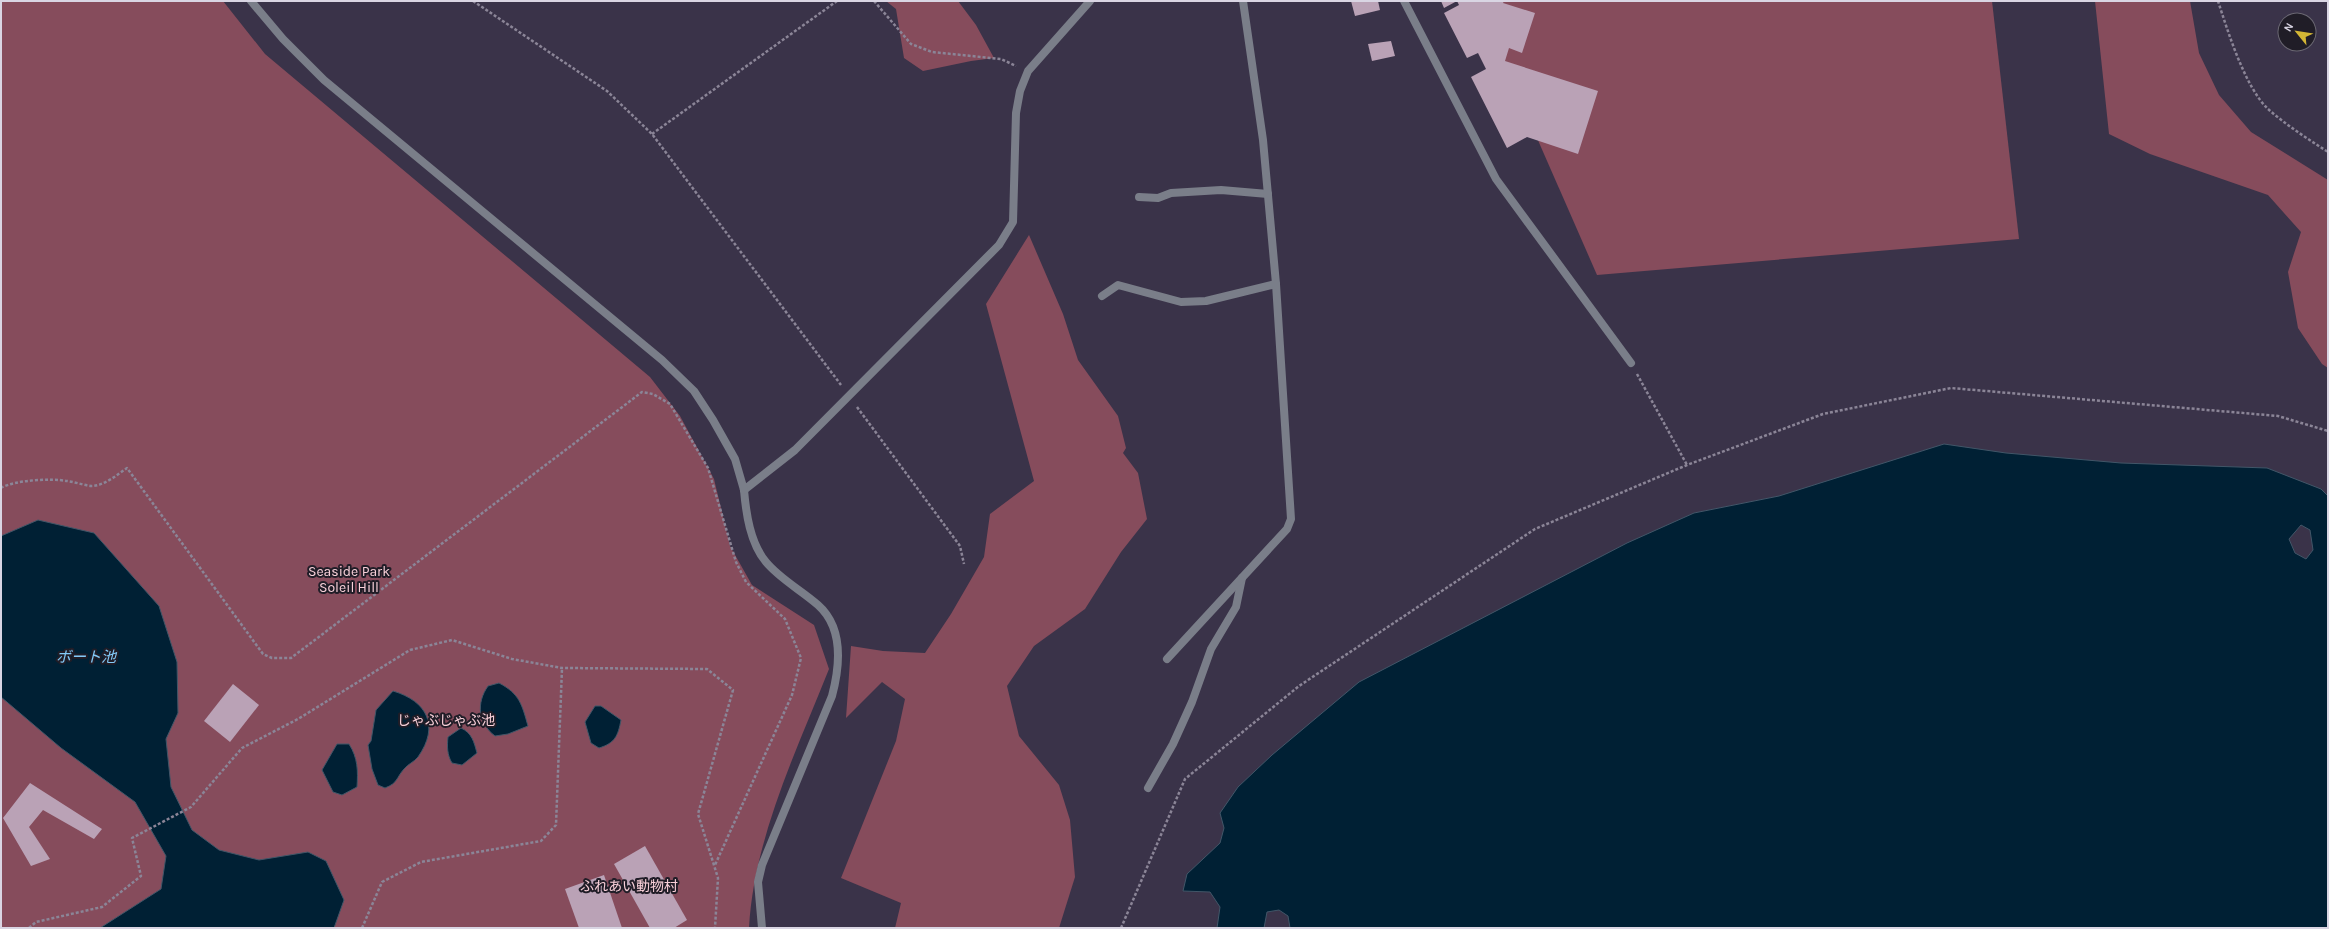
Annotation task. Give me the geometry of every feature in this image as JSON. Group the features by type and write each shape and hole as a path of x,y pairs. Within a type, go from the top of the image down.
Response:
{"street":[{"path":"251,1 283,39 324,80 662,360 688,386 713,420 735,459 744,490 746,510 756,545 766,562 819,606 831,624 838,646 839,669 832,696 762,865 758,882 762,928"},
{"path":"744,490 795,450 999,245 1013,222 1016,113 1020,91 1028,71 1090,1"},
{"path":"1167,659 1287,529 1291,519 1276,284 1263,140 1243,1"},
{"path":"1404,1 1496,179 1631,363"},
{"path":"1139,198 1158,198 1171,193 1221,190 1268,194"},
{"path":"1102,296 1118,285 1181,302 1206,301 1276,284"},
{"path":"1148,788 1186,716 1211,650 1236,607 1242,578"}],"path":[{"path":"473,1 607,91 652,134 850,396 960,546 964,564"},
{"path":"652,134 837,1"},
{"path":"874,1 911,44 932,52 1001,59 1028,71"},
{"path":"2218,3 2232,45 2254,91 2268,108 2328,152"},
{"path":"1631,363 1686,465"},
{"path":"1121,928 1185,779 1269,710 1299,686 1535,529 1686,465 1823,414 1951,388 2278,416 2328,431"},
{"path":"1,488 7,484 66,480 92,486 108,481 127,468 263,654 272,658 291,658 642,392 653,394 670,404 708,468 736,562 746,582 785,620 801,658 792,695 715,865"},
{"path":"28,928 36,922 102,907 141,876 132,838 191,806 242,748 298,719 410,650 452,640 512,658 562,668 707,669 733,690 698,814 718,878 715,928"},
{"path":"362,928 382,882 421,862 541,841 556,825 562,668"}],"green space":[{"name":"Seaside Park Soleil Hill","path":"1,1 223,1 265,54 650,377 680,416 714,479 730,546 752,585 814,625 829,669 778,796 768,828 759,861 749,928 1,928"},
{"path":"886,1 958,1 976,25 994,58 923,71 904,58 896,9"},
{"path":"1477,1 1992,1 2019,239 1597,275"},
{"path":"2095,1 2190,1 2199,53 2219,95 2251,132 2328,180 2328,368 2322,364 2298,328 2288,272 2301,232 2268,195 2150,154 2109,134"},
{"path":"1029,235 1063,314 1078,360 1118,416 1126,448 1123,453 1138,473 1147,519 1121,552 1085,609 1034,646 1007,686 1019,736 1059,785 1070,820 1075,877 1059,928 895,928 901,903 841,878 896,741 905,699 882,682 846,718 851,646 883,651 925,653 951,614 984,557 990,514 1034,481 986,304"}],"water":[{"path":"1944,444 2006,453 2121,463 2267,468 2321,489 2328,496 2328,928 1290,928 1288,916 1279,910 1267,912 1264,928 1217,928 1220,907 1210,892 1183,891 1187,874 1220,843 1224,828 1220,813 1238,787 1272,755 1359,682 1627,543 1694,513 1779,496","holes":["2301,525 2310,530 2313,550 2306,559 2295,553 2289,539"]},
{"name":"ボート池","path":"38,520 94,533 159,606 177,662 178,713 166,739 171,787 192,830 219,850 259,860 308,852 326,861 344,900 334,928 100,928 161,889 166,856 135,802 61,748 1,697 1,536"},
{"path":"499,683 512,691 516,696 522,706 528,726 508,734 495,736 489,731 482,719 480,706 484,692 488,686"},
{"path":"393,691 405,695 422,708 429,725 425,746 418,757 401,772 395,782 385,788 378,785 372,769 368,745 371,741 376,710"},
{"path":"595,706 601,706 621,720 619,730 615,738 609,744 599,748 591,743 585,722"},
{"path":"461,728 470,735 477,753 462,765 452,763 448,754 448,737"},
{"path":"337,744 349,744 356,760 357,770 357,787 342,795 333,792 322,770"}],"building":[{"path":"1351,1 1378,1 1380,10 1355,16"},
{"path":"1441,1 1457,1 1444,8"},
{"path":"1457,1 1504,1 1503,3 1535,13 1522,53 1509,48 1505,61 1598,91 1578,154 1527,137 1507,148 1471,77 1486,69 1478,53 1467,58 1444,13 1459,5"},
{"path":"1391,41 1395,56 1372,61 1368,44"},
{"path":"233,684 259,705 230,742 204,721"},
{"path":"30,783 102,829 94,839 43,810 29,827 50,859 31,866 3,818"},
{"path":"645,846 687,920 674,928 650,928 614,864"},
{"path":"604,875 622,928 579,928 565,889"}],"park label":[{"name":"じゃぶじゃぶ池","path":"446,720"},
{"name":"ふれあい動物村","path":"629,886"}]}
